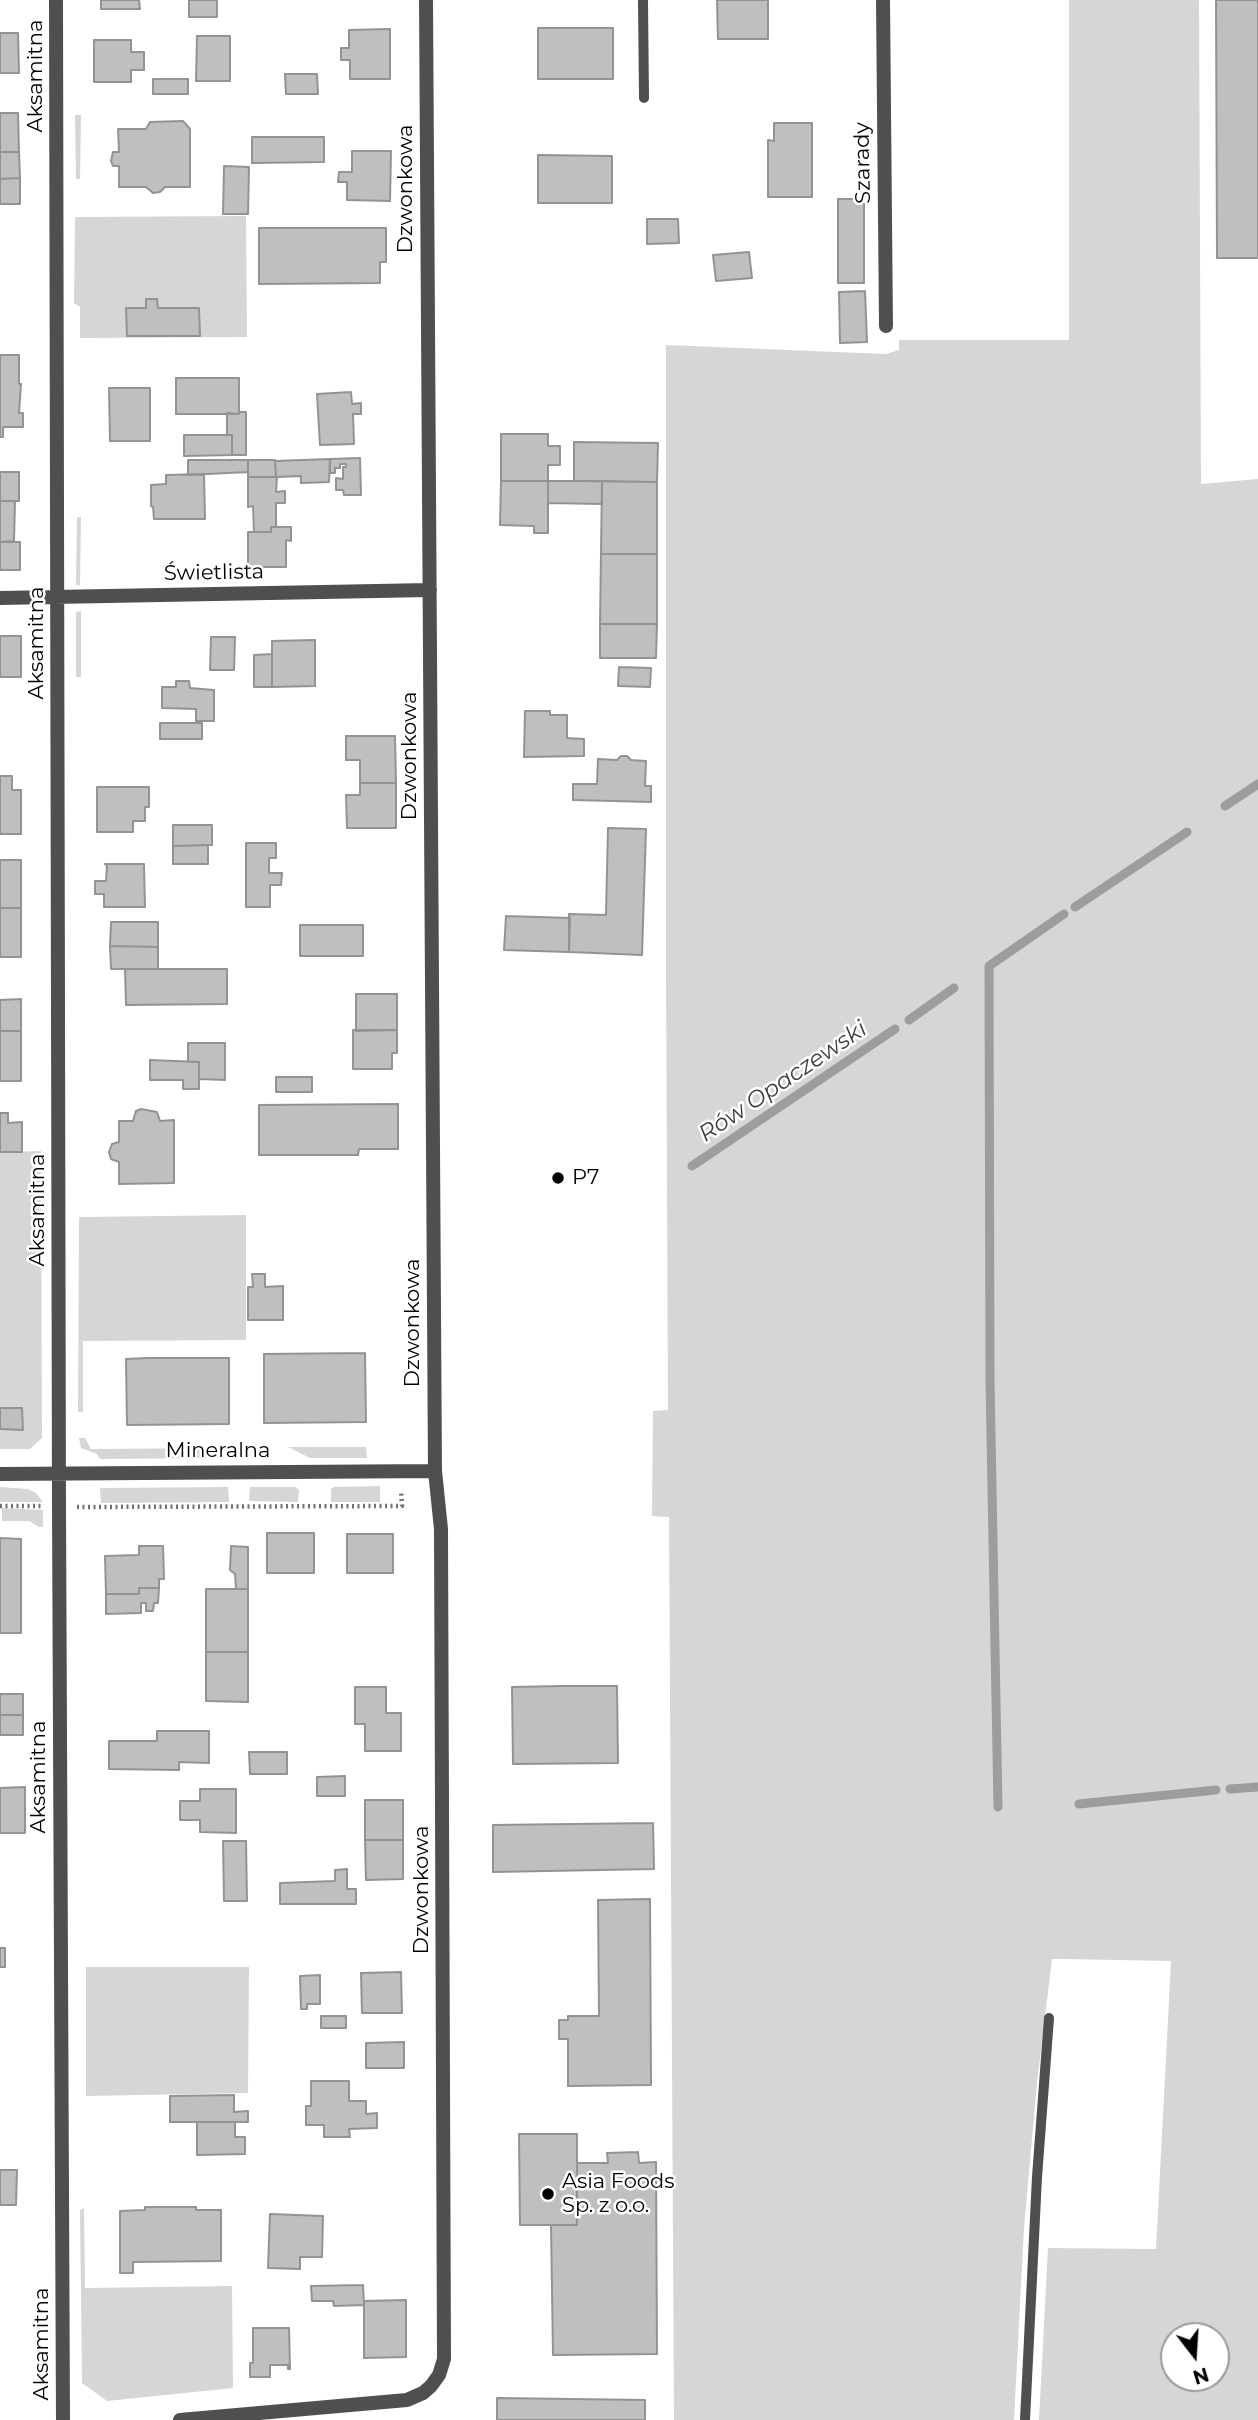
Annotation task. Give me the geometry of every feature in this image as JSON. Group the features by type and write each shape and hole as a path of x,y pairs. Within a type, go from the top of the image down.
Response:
{"street":[{"name":"Aksamitna","path":"56,0 63,2420"},
{"name":"Dzwonkowa","path":"180,2420 407,2400 428,2389 442,2368 444,2359 441,1529 435,1471 426,0"},
{"name":"Szarady","path":"883,0 886,326"},
{"name":"Świetlista","path":"0,597 430,590"},
{"name":"Mineralna","path":"0,1474 435,1471"}],"lane":[{"path":"643,0 644,98"},
{"path":"1025,2420 1037,2177 1049,2018"}],"path":[{"path":"0,1506 44,1506"},
{"path":"75,1508 402,1506"}],"shaded area":[{"path":"1069,0 1199,0 1201,484 1258,479 1258,2420 1039,2420 1048,2248 1156,2249 1171,1961 1052,1959 1024,2228 1014,2420 674,2420 669,1517 652,1516 653,1411 668,1410 666,345 886,354 899,350 899,340 1069,340"},
{"path":"75,115 81,115 80,179 76,179"},
{"path":"246,216 247,337 80,338 80,307 74,303 75,217"},
{"path":"77,517 81,517 80,585 76,585"},
{"path":"81,611 81,677 76,677 76,612"},
{"path":"41,1151 42,1438 30,1449 0,1449 0,1152"},
{"path":"246,1215 246,1340 83,1341 83,1412 78,1412 79,1217"},
{"path":"79,1438 85,1438 91,1449 224,1448 223,1458 100,1459 97,1454 81,1448"},
{"path":"288,1447 366,1447 367,1458 310,1458"},
{"path":"380,1486 380,1502 331,1502 331,1489 334,1487"},
{"path":"0,1487 28,1489 36,1493 43,1502 0,1502"},
{"path":"228,1487 229,1502 101,1503 100,1488"},
{"path":"250,1487 296,1487 299,1490 298,1502 249,1501"},
{"path":"2,1508 43,1510 43,1527 29,1521 2,1521"},
{"path":"86,1967 249,1967 248,2093 86,2096"},
{"path":"84,2208 85,2288 232,2286 233,2388 107,2401 82,2383 80,2210"}],"building":[{"path":"101,0 139,0 140,9 101,9"},
{"path":"189,0 217,0 217,17 189,17"},
{"path":"717,0 768,0 768,39 718,39"},
{"path":"1216,0 1258,0 1258,258 1217,258"},
{"path":"538,28 613,28 613,79 538,79"},
{"path":"390,29 390,79 350,79 350,60 341,60 341,48 349,48 349,30"},
{"path":"0,33 18,33 19,73 0,73"},
{"path":"197,36 230,36 230,81 196,81"},
{"path":"94,40 131,40 131,52 144,52 144,70 131,70 131,82 94,82"},
{"path":"285,74 317,74 318,94 286,94"},
{"path":"153,79 188,79 188,94 153,94"},
{"path":"0,113 18,113 19,152 0,152"},
{"path":"183,121 190,129 190,187 165,187 160,192 153,193 146,187 119,187 119,166 113,166 111,161 113,152 119,152 118,129 146,129 150,122"},
{"path":"774,123 812,123 812,197 768,197 768,140 774,141"},
{"path":"252,137 324,137 324,162 252,163"},
{"path":"352,151 391,151 390,201 347,200 347,182 338,182 339,172 352,172"},
{"path":"0,152 19,152 20,178 0,179"},
{"path":"538,155 612,156 612,203 538,203"},
{"path":"224,166 249,167 248,214 223,214"},
{"path":"20,178 20,204 0,204 0,179"},
{"path":"838,199 864,199 864,283 838,283"},
{"path":"647,219 678,219 679,243 647,244"},
{"path":"259,228 386,228 386,262 380,262 380,283 259,284"},
{"path":"749,252 752,278 716,281 713,255"},
{"path":"865,291 867,342 840,343 839,292"},
{"path":"146,299 157,299 158,308 199,308 200,336 127,336 126,308 146,308"},
{"path":"0,355 19,355 19,413 23,413 23,427 3,427 3,437 0,437"},
{"path":"176,378 239,378 239,414 176,414"},
{"path":"109,388 150,388 150,441 110,441"},
{"path":"351,392 352,404 361,403 361,414 353,414 354,444 320,445 317,394"},
{"path":"246,412 246,455 232,455 232,435 227,435 227,413"},
{"path":"501,434 548,434 548,446 560,446 560,465 548,465 548,481 501,481"},
{"path":"184,435 232,435 232,455 184,456"},
{"path":"574,442 658,443 657,482 574,481"},
{"path":"360,458 361,495 344,495 343,490 336,490 336,478 343,479 343,467 346,467 346,464 340,464 340,468 335,468 335,473 330,473 330,459"},
{"path":"330,459 329,482 301,483 301,476 276,477 275,461"},
{"path":"188,460 248,460 248,472 188,475"},
{"path":"248,460 275,460 276,477 248,477"},
{"path":"0,472 19,472 19,501 0,501"},
{"path":"204,474 205,519 154,519 151,485 166,484 166,475"},
{"path":"248,477 277,477 276,492 285,491 285,503 276,503 276,527 271,527 271,532 254,532 253,506 248,507"},
{"path":"501,481 548,481 548,533 534,533 534,526 500,525"},
{"path":"548,481 602,481 602,504 548,503"},
{"path":"602,481 657,482 657,554 601,554"},
{"path":"0,501 15,501 14,541 0,542"},
{"path":"271,527 291,527 291,541 286,540 286,567 248,567 248,532 271,532"},
{"path":"0,542 20,542 20,570 0,570"},
{"path":"601,554 657,554 657,624 600,624"},
{"path":"600,624 657,624 656,658 600,658"},
{"path":"0,636 21,636 21,677 0,677"},
{"path":"211,637 235,637 234,670 210,670"},
{"path":"315,640 315,686 272,687 272,641"},
{"path":"272,654 272,687 254,687 254,655"},
{"path":"619,667 651,668 650,687 618,686"},
{"path":"176,681 189,681 190,688 214,690 214,721 196,721 196,709 162,708 162,687 176,687"},
{"path":"525,711 550,711 550,715 567,715 567,738 584,739 584,756 524,757"},
{"path":"160,723 202,723 202,739 160,739"},
{"path":"346,736 395,736 396,783 360,783 360,760 346,760"},
{"path":"621,756 646,761 645,786 651,786 651,802 573,800 573,784 597,784 598,759 617,760"},
{"path":"0,776 12,776 12,790 21,790 21,834 0,834"},
{"path":"360,783 396,783 396,828 347,828 346,795 360,795"},
{"path":"97,787 149,787 149,807 145,807 145,821 133,821 133,832 97,832"},
{"path":"173,825 212,825 212,845 173,846"},
{"path":"608,828 646,829 642,955 569,952 569,914 606,915"},
{"path":"246,843 276,843 276,858 269,858 269,873 282,873 281,885 270,885 270,907 246,907"},
{"path":"208,845 208,864 173,864 173,846"},
{"path":"0,860 21,860 21,908 0,908"},
{"path":"105,864 144,864 145,907 104,907 104,894 95,894 95,881 106,881"},
{"path":"0,908 21,908 21,957 0,957"},
{"path":"506,916 570,918 569,952 504,950"},
{"path":"111,922 158,922 158,947 110,946"},
{"path":"300,925 363,925 363,956 300,956"},
{"path":"110,946 158,947 158,969 111,969"},
{"path":"125,969 227,969 227,1004 126,1005"},
{"path":"356,994 397,994 397,1030 356,1031"},
{"path":"21,999 21,1031 0,1031 0,1000"},
{"path":"353,1030 397,1030 397,1053 392,1053 392,1069 353,1069"},
{"path":"0,1031 21,1031 21,1081 0,1081"},
{"path":"188,1043 225,1043 225,1080 199,1079 199,1062 188,1062"},
{"path":"150,1060 199,1062 199,1089 183,1089 183,1080 150,1080"},
{"path":"276,1077 312,1077 312,1092 276,1092"},
{"path":"398,1104 398,1149 359,1149 358,1155 259,1155 259,1105"},
{"path":"141,1109 157,1112 160,1121 174,1120 174,1183 119,1184 119,1162 111,1159 109,1152 112,1144 119,1142 119,1121 133,1121 136,1111"},
{"path":"0,1113 8,1113 8,1123 22,1122 22,1152 0,1152"},
{"path":"252,1274 265,1274 265,1287 283,1286 283,1320 248,1320 248,1287 253,1287"},
{"path":"365,1353 366,1422 264,1423 264,1354"},
{"path":"229,1358 229,1424 127,1425 126,1359"},
{"path":"0,1408 22,1408 23,1430 0,1429"},
{"path":"267,1533 314,1533 314,1573 267,1573"},
{"path":"347,1534 393,1534 393,1573 347,1573"},
{"path":"0,1538 21,1539 21,1633 0,1633"},
{"path":"139,1546 163,1546 164,1579 159,1579 159,1588 139,1588 139,1594 106,1594 105,1556 139,1555"},
{"path":"231,1546 248,1547 248,1589 236,1589 235,1574 230,1570"},
{"path":"139,1588 159,1588 158,1603 154,1603 153,1611 146,1611 146,1603 141,1603 141,1613 106,1614 106,1594 139,1594"},
{"path":"206,1589 248,1589 248,1652 206,1652"},
{"path":"206,1652 248,1652 248,1702 206,1701"},
{"path":"617,1686 618,1763 513,1764 512,1687"},
{"path":"355,1687 386,1687 386,1713 401,1713 401,1751 365,1751 365,1724 355,1724"},
{"path":"0,1694 23,1694 23,1715 0,1715"},
{"path":"0,1715 23,1715 23,1735 0,1735"},
{"path":"157,1731 209,1731 209,1763 179,1762 179,1770 109,1769 109,1741 157,1741"},
{"path":"249,1752 287,1752 287,1774 250,1774"},
{"path":"345,1776 345,1796 317,1796 317,1777"},
{"path":"25,1787 25,1833 0,1833 0,1788"},
{"path":"200,1789 236,1789 236,1833 200,1832 200,1820 180,1820 180,1801 200,1801"},
{"path":"365,1800 403,1800 403,1840 365,1840"},
{"path":"653,1823 654,1869 493,1872 493,1825"},
{"path":"365,1840 403,1840 403,1879 366,1880"},
{"path":"223,1841 246,1841 247,1901 224,1901"},
{"path":"347,1869 347,1889 356,1889 356,1904 280,1904 280,1883 335,1881 335,1870"},
{"path":"650,1899 651,2085 568,2086 568,2039 559,2039 559,2020 568,2020 568,2016 599,2016 598,1900"},
{"path":"0,1948 5,1948 5,1967 0,1967"},
{"path":"401,1972 402,2013 362,2013 361,1973"},
{"path":"320,1975 320,2004 307,2004 307,2009 301,2009 300,1976"},
{"path":"321,2016 346,2016 346,2028 321,2028"},
{"path":"404,2042 404,2068 366,2068 366,2043"},
{"path":"311,2081 349,2081 349,2101 366,2101 366,2114 377,2113 377,2128 349,2129 350,2137 324,2137 324,2125 306,2125 306,2106 311,2106"},
{"path":"234,2095 234,2112 248,2111 248,2122 170,2122 170,2096"},
{"path":"197,2122 235,2122 235,2137 245,2137 245,2154 197,2155"},
{"name":"Asia Foods Sp. z o.o.","path":"519,2134 577,2134 577,2225 520,2225"},
{"path":"638,2152 639,2163 656,2162 657,2354 553,2355 551,2225 577,2225 577,2163 608,2163 607,2153"},
{"path":"0,2170 17,2170 16,2205 0,2205"},
{"path":"145,2207 221,2210 221,2261 133,2262 133,2273 120,2273 120,2211 145,2210"},
{"path":"270,2214 323,2216 322,2257 300,2257 300,2269 268,2268"},
{"path":"363,2285 364,2305 334,2306 333,2301 312,2301 311,2286"},
{"path":"406,2300 406,2357 364,2358 364,2301"},
{"path":"253,2328 289,2328 290,2369 288,2365 270,2365 270,2377 250,2377 250,2363 253,2363"},
{"path":"497,2398 645,2400 645,2420 497,2420"}],"waterway":[{"name":"Rów Opaczewski","path":"1225,806 1258,784"},
{"name":"Rów Opaczewski","path":"1075,907 1187,832"},
{"path":"998,1807 990,1381 989,966 1064,914"},
{"name":"Rów Opaczewski","path":"909,1020 954,988"},
{"name":"Rów Opaczewski","path":"692,1166 895,1029"},
{"path":"1230,1789 1258,1787"},
{"path":"1079,1804 1216,1790"}],"place":[{"name":"P7","path":"558,1178"},
{"name":"Asia Foods Sp. z o.o.","path":"548,2194"}]}
